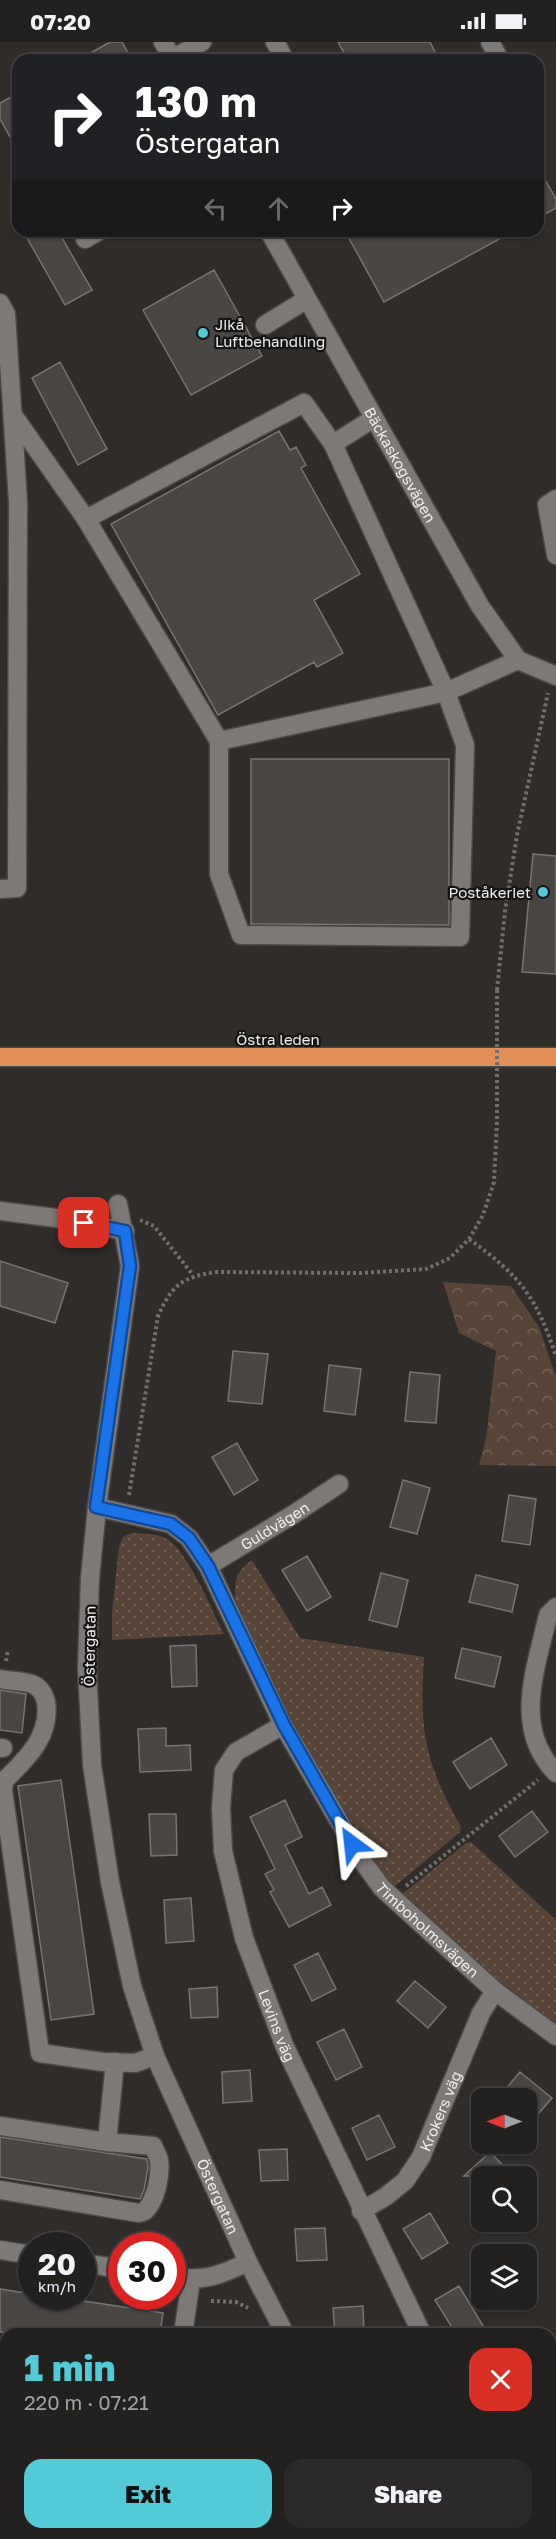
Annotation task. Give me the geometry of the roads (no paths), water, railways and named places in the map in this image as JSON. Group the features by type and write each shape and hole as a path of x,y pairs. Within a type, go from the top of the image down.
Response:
{"highway":[{"name":"Östra leden","path":"0,1057 556,1057"}],"street":[{"path":"182,54 202,42"},
{"name":"Bäckaskogsvägen","path":"272,237 480,606 518,660"},
{"path":"265,325 308,299"},
{"path":"0,303 6,314 12,414 9,502 17,888 0,889"},
{"path":"12,414 86,519 219,741 219,874 241,935 460,937 465,745 446,692 333,444 304,403 86,519"},
{"path":"333,444 374,418"},
{"path":"556,499 547,505 556,555"},
{"path":"219,741 446,692 518,660 554,676"},
{"name":"Östergatan","path":"118,1204 130,1266 96,1507 90,1578 87,1668 92,1765 110,1882 132,1986 155,2056 248,2262 282,2328"},
{"path":"0,1211 64,1219 125,1231"},
{"name":"Guldvägen","path":"208,1566 339,1484"},
{"name":"Timboholmsvägen","path":"96,1507 171,1524 189,1538 208,1566 284,1725 363,1862 391,1897 495,1991 556,2036"},
{"path":"550,1775 531,1726 529,1695 548,1616 556,1607"},
{"path":"0,1679 33,1684 44,1695 46,1703 46,1722 40,1739 20,1766 4,1781 3,1790 40,2052 135,2063 155,2056"},
{"name":"Levins väg","path":"284,1725 236,1752 224,1770 221,1808 223,1851 244,1938 266,2001 361,2211 419,2328"},
{"name":"Krokers väg","path":"361,2211 385,2197 405,2181 421,2157 482,2013 495,1991"},
{"path":"107,2142 115,2062"},
{"path":"0,2126 107,2142 153,2146 159,2160 154,2197 145,2211 139,2213 0,2190"},
{"path":"0,2250 18,2253"},
{"path":"186,2279 217,2276 248,2262"},
{"path":"184,2328 191,2280"}],"place":[{"name":"Jikå Luftbehandling","path":"203,333"},
{"name":"Poståkeriet","path":"543,892"}]}
